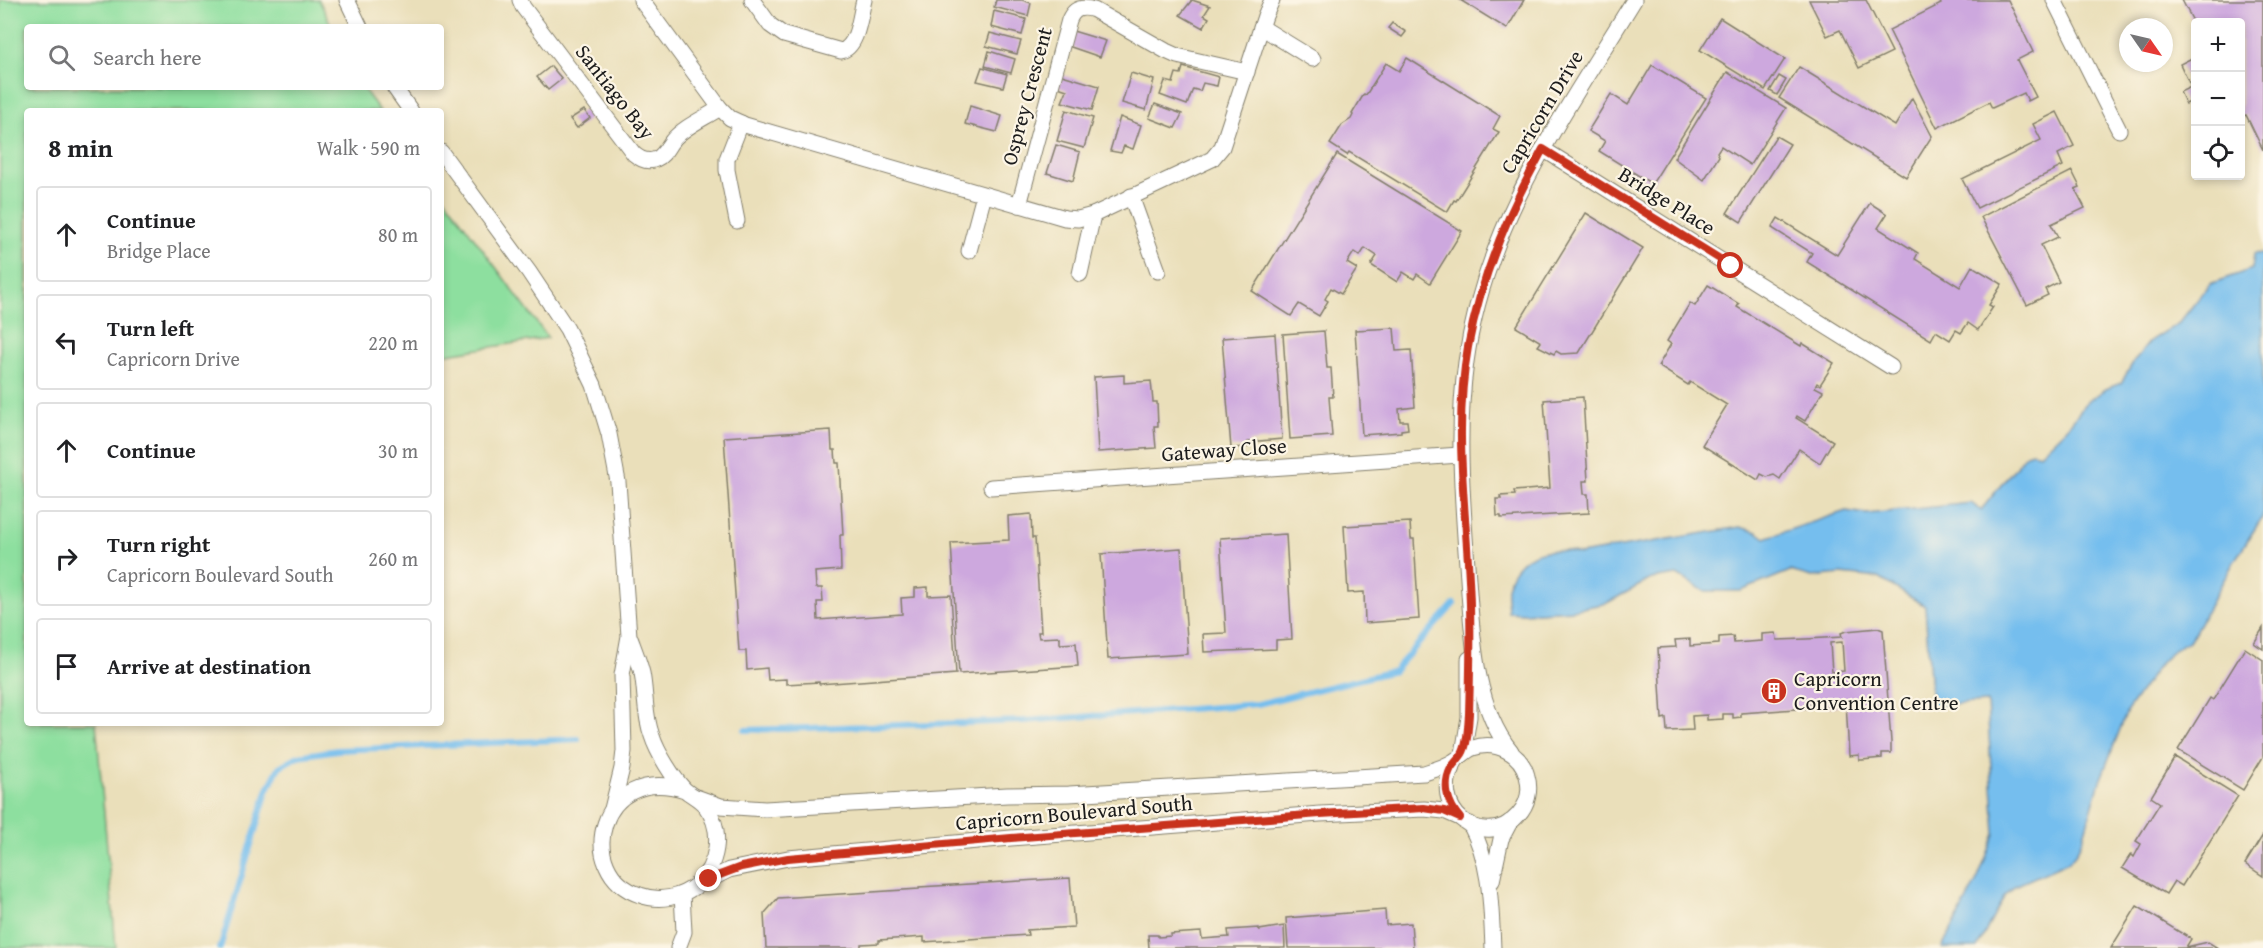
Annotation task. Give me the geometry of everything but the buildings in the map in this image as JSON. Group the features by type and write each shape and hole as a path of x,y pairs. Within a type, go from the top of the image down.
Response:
{"street":[{"path":"347,0 359,24"},
{"name":"Santiago Bay","path":"520,0 523,7 639,158 648,161 656,159 662,155 674,138 720,108"},
{"path":"640,0 720,108 730,118 984,195 1065,218 1078,219 1212,159 1222,147 1227,136 1261,27 1272,0"},
{"path":"752,0 770,25 784,35 841,51 846,50 854,39 864,0"},
{"name":"Capricorn Drive","path":"1513,754 1497,733 1481,690 1470,605 1460,455 1466,363 1482,287 1509,215 1543,149 1634,0"},
{"path":"2054,0 2119,130"},
{"name":"Osprey Crescent","path":"1019,205 1069,20 1075,10 1081,8 1094,10 1177,56 1247,72"},
{"path":"1261,27 1313,60"},
{"path":"396,90 409,108"},
{"path":"737,221 727,159 741,123"},
{"name":"Bridge Place","path":"1543,149 1891,367"},
{"path":"444,156 549,300 567,329 594,385 609,434 618,482 629,636 622,675 624,751 612,809"},
{"path":"969,251 984,195"},
{"path":"1131,196 1158,271"},
{"path":"1080,274 1093,214"},
{"name":"Gateway Close","path":"991,487 1460,455"},
{"name":"Capricorn Drive","path":"1459,757 1469,717 1470,605"},
{"path":"629,636 642,672 646,713 651,735 662,756 706,808 713,820 717,835 712,864 705,876 688,890 668,898 653,899 626,888 607,866 603,851 602,836 605,822 612,809 623,796 637,788 653,784 670,784 691,793"},
{"path":"1490,899 1501,839 1510,822 1522,809 1529,793 1527,772 1513,754 1488,746 1470,749 1459,757 1447,779 1446,790 1448,800 1479,842 1485,860 1493,948"},
{"name":"Capricorn Boulevard South","path":"691,793 721,806 765,809 1424,772 1459,757"},
{"name":"Capricorn Boulevard South","path":"688,890 721,873 788,858 1424,808 1444,811 1465,821"},
{"path":"1465,821 1490,828 1510,822"},
{"path":"678,948 684,932 688,890"}],"green space":[{"path":"0,0 319,0 331,24 24,24 24,90 364,90 378,108 24,108 24,726 96,726 116,948 0,948"},
{"path":"444,197 548,338 444,355"}],"water":[{"path":"2263,253 2263,516 2235,560 2193,635 2188,642 2182,644 2162,661 2127,711 2099,784 2083,839 2076,853 2069,862 2015,886 2004,897 1977,948 1942,948 1978,878 1995,834 1987,702 1932,706 1925,606 1879,578 1841,574 1812,577 1790,571 1741,591 1704,591 1677,575 1651,579 1607,603 1572,610 1508,612 1507,588 1511,576 1526,559 1545,551 1568,551 1580,554 1740,527 1757,532 1765,538 1846,511 1867,514 1971,503 1981,510 2026,454 2032,452 2040,454 2066,429 2087,402 2106,389 2121,383 2134,361 2150,341 2179,323 2210,284 2252,269 2254,254"}],"waterway":[{"path":"745,730 1023,721 1258,704 1394,671 1454,604"},
{"path":"220,948 267,791 279,767 298,756 337,750 578,739"}],"place":[{"name":"Capricorn Convention Centre","path":"1774,691"}],"route":[{"path":"709,879 741,867 788,858 1011,838 1424,808 1444,811 1460,818 1448,800 1446,790 1450,769 1463,754 1469,717 1470,605 1460,455 1462,394 1468,348 1482,287 1498,239 1520,190 1543,149 1731,266"}]}
